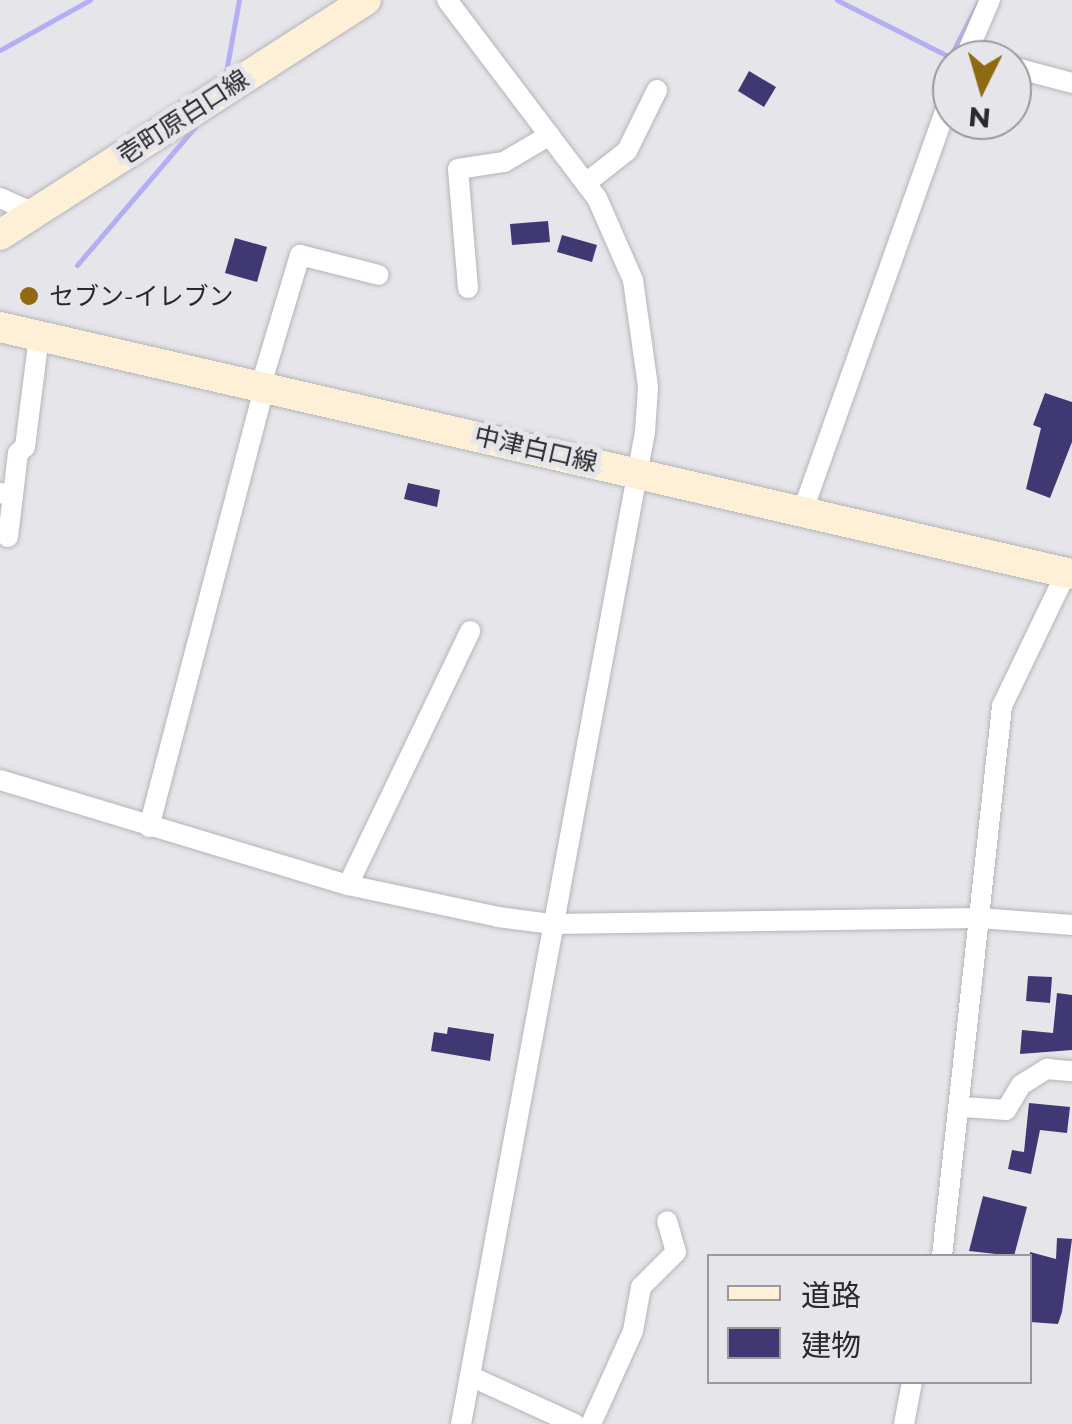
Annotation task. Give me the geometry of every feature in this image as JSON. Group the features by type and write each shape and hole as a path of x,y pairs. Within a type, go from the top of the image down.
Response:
{"main road":[{"name":"壱町原白口線","path":"0,235 366,0"},
{"name":"中津白口線","path":"0,327 1069,573"}],"street":[{"path":"447,0 586,183 633,280 648,387 636,471 460,1424"},
{"path":"977,40 990,0"},
{"path":"1032,72 1072,83"},
{"path":"586,183 627,150 658,90"},
{"path":"468,288 458,169 504,162 550,135"},
{"path":"802,513 935,140"},
{"path":"0,198 34,212"},
{"path":"149,827 300,256 379,275"},
{"path":"8,537 6,494 39,336"},
{"path":"942,1254 962,1107 1002,706 1069,573"},
{"path":"348,885 470,631"},
{"path":"0,780 348,885 551,924 979,918 1072,924"},
{"path":"962,1107 1006,1110 1021,1085 1048,1069 1072,1071"},
{"path":"590,1424 633,1331 641,1287 676,1252 667,1220"},
{"path":"470,1376 575,1424"},
{"path":"904,1424 912,1384"}],"building":[{"path":"749,71 776,87 764,107 738,91"},
{"path":"548,221 550,242 512,245 510,224"},
{"path":"562,235 597,245 592,262 557,252"},
{"path":"235,238 267,247 257,282 225,273"},
{"path":"1045,393 1072,402 1072,442 1050,498 1026,489 1041,428 1033,425"},
{"path":"408,483 440,490 437,507 404,499"},
{"path":"1028,976 1052,977 1050,1003 1026,1001"},
{"path":"1057,993 1072,995 1072,1050 1020,1054 1022,1030 1053,1033"},
{"path":"448,1027 494,1034 490,1061 431,1051 434,1032 447,1034"},
{"path":"1029,1103 1070,1107 1067,1133 1040,1130 1031,1174 1008,1169 1012,1150 1024,1152"},
{"path":"983,1196 1027,1207 1015,1254 969,1251"},
{"path":"1057,1238 1072,1239 1058,1324 1032,1322 1030,1252 1056,1259"}],"waterway":[{"path":"0,50 90,0"},
{"path":"226,72 239,0"},
{"path":"837,0 950,57 978,3"},
{"path":"77,265 195,127"}],"place":[{"name":"セブン-イレブン","path":"29,296"}]}
